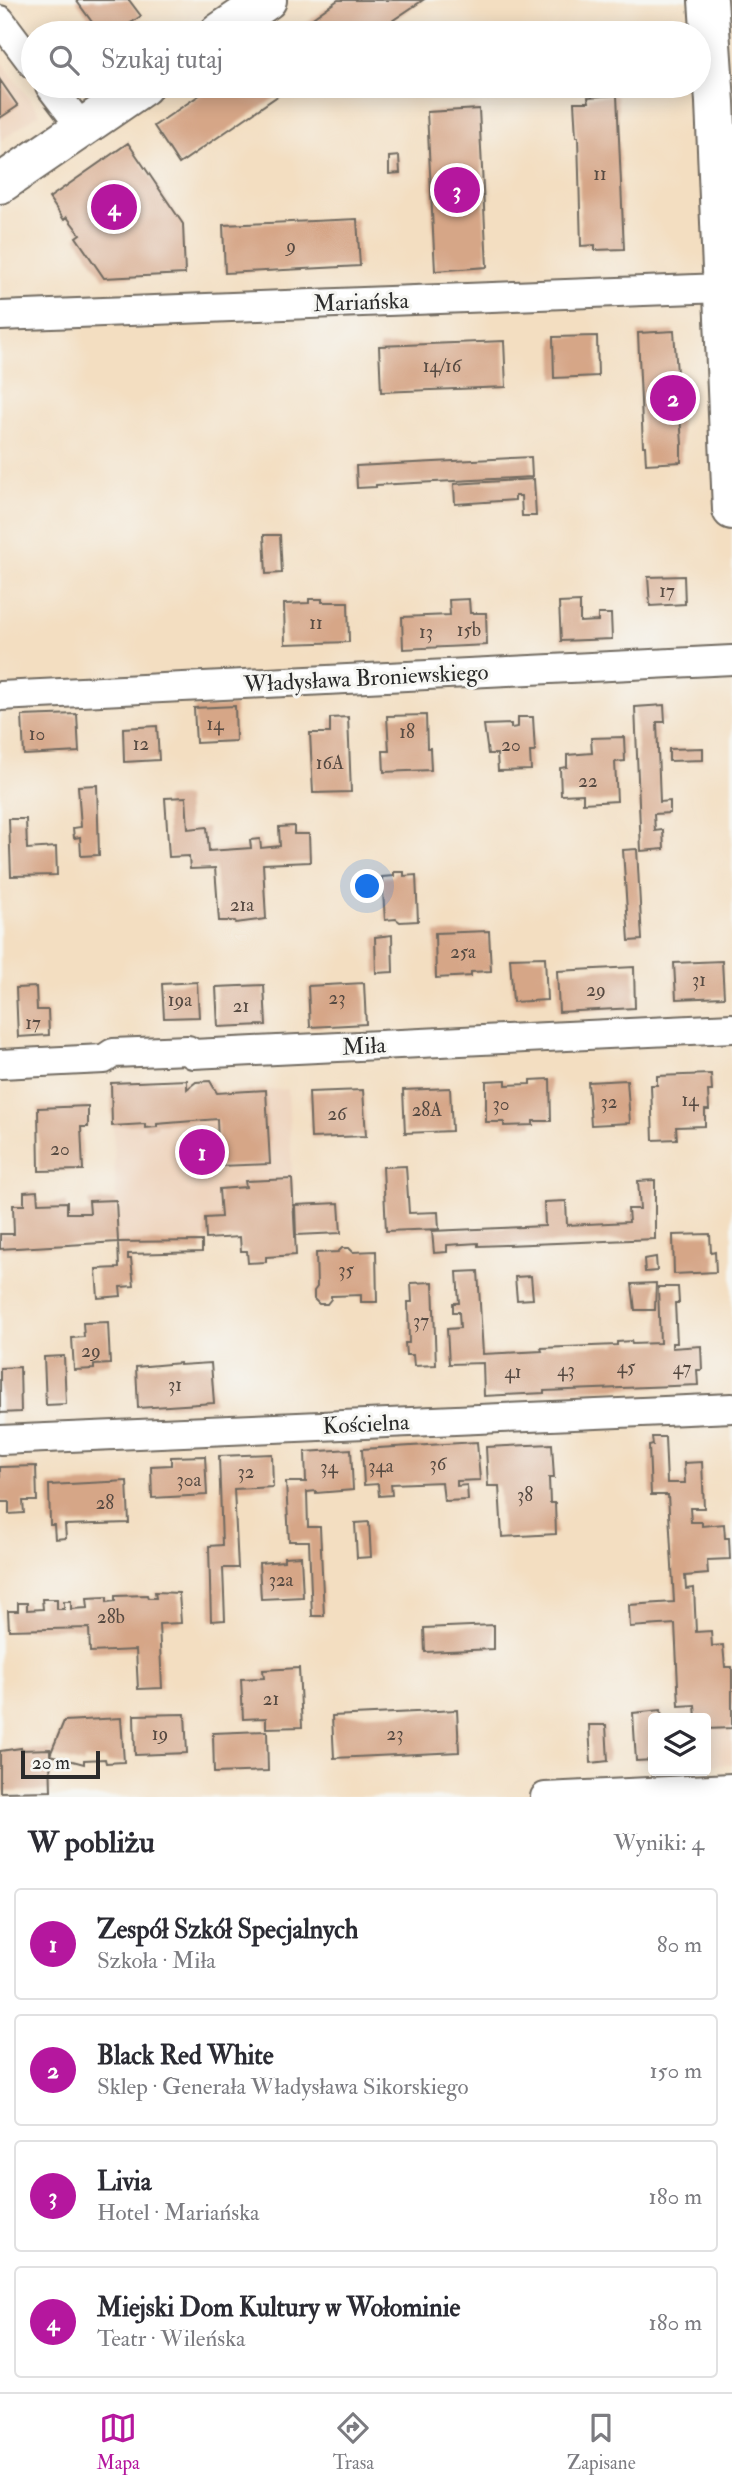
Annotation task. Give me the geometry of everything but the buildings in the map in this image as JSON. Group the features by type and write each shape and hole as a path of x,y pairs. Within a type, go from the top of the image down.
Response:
{"street":[{"path":"236,21 267,0"},
{"path":"708,0 709,21"},
{"path":"0,20 21,48"},
{"path":"711,49 732,510"},
{"path":"59,98 82,128"},
{"path":"0,184 126,98"},
{"name":"Mariańska","path":"0,316 722,288"},
{"name":"Władysława Broniewskiego","path":"0,696 732,660"},
{"name":"Miła","path":"0,1064 104,1059 113,1053 188,1050 193,1054 732,1028"},
{"name":"Kościelna","path":"0,1440 732,1408"},
{"path":"545,1797 732,1788"}],"shaded area":[{"path":"0,60 21,88 21,98 29,98 40,113 0,141"},
{"path":"187,1080 187,1089 196,1082 210,1081 217,1093 288,1089 295,1236 118,1242 111,1083"},
{"path":"732,1667 732,1764 711,1766 711,1713 679,1713 678,1669"}],"place":[{"name":"Livia","path":"457,190"},
{"name":"Miejski Dom Kultury w Wołominie","path":"114,207"},
{"name":"Black Red White","path":"673,398"},
{"name":"Zespół Szkół Specjalnych","path":"202,1152"}]}
